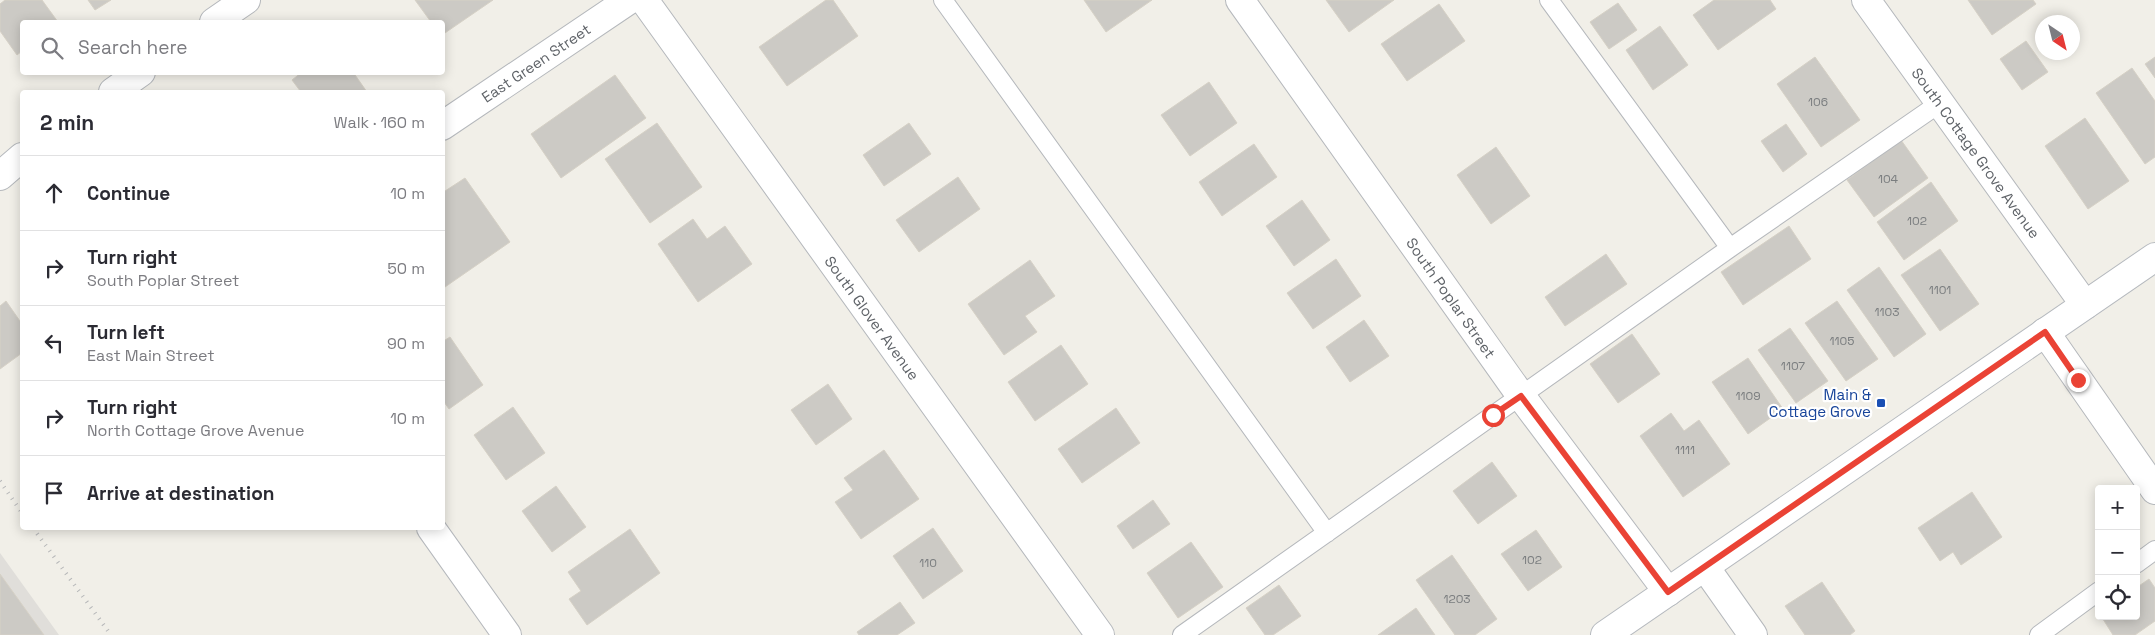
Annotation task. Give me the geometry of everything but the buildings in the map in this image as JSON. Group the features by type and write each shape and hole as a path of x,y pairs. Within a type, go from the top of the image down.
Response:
{"street":[{"path":"217,20 246,0"},
{"name":"East Green Street","path":"445,124 630,0"},
{"name":"South Glover Avenue","path":"644,0 1100,635"},
{"name":"South Poplar Street","path":"1240,0 1521,396 1668,592"},
{"name":"South Cottage Grove Avenue","path":"1866,0 2085,305"},
{"path":"115,90 137,75"},
{"path":"0,176 20,159"},
{"path":"1605,635 2155,257"},
{"path":"2045,332 2155,490"},
{"path":"432,530 503,633"},
{"path":"1705,567 1752,635"}],"lane":[{"path":"943,0 1326,533"},
{"path":"1549,0 1730,248"},
{"path":"1182,635 1730,248 1940,103"},
{"path":"2140,561 2155,550"},
{"path":"2039,635 2095,594"}],"shaded area":[{"path":"0,553 59,635 0,635"}],"railway":[{"path":"0,481 20,510"},
{"path":"34,530 111,635"}],"place":[{"name":"Main & Cottage Grove","path":"1881,403"}],"route":[{"path":"1493,415 1521,396 1668,592 2045,332 2078,380"}]}
